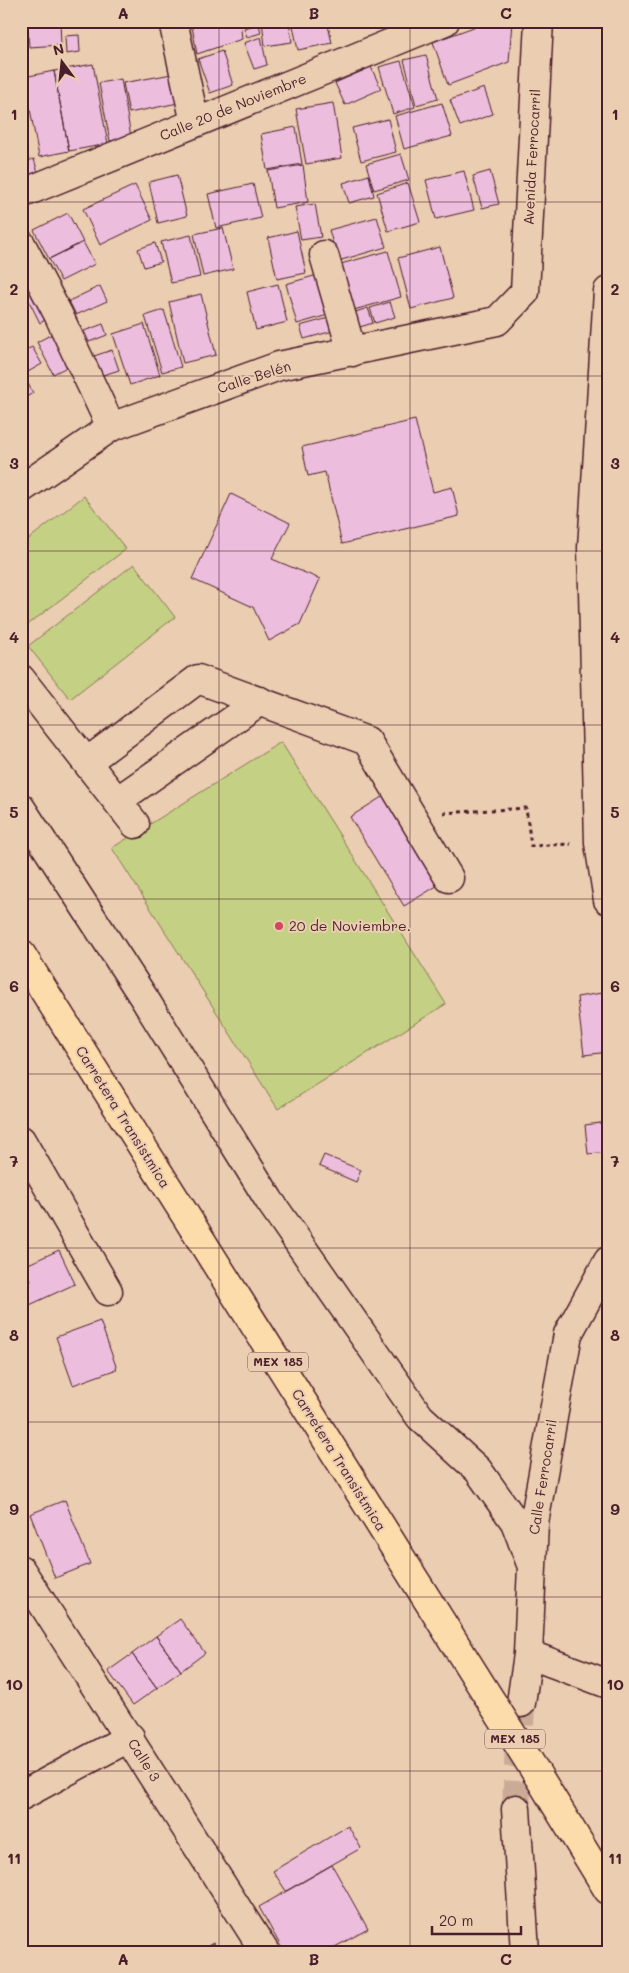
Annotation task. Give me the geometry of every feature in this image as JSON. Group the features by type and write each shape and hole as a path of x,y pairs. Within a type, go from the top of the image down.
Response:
{"main road":[{"name":"Carretera Transistmica","path":"21,954 608,1890"}],"street":[{"path":"173,21 196,122"},
{"name":"Calle 20 de Noviembre","path":"21,194 445,21"},
{"name":"Avenida Ferrocarril","path":"525,292 539,21"},
{"path":"21,244 58,314 111,427"},
{"path":"324,255 352,352"},
{"path":"608,291 592,548 603,840 608,900"},
{"name":"Calle Belén","path":"21,489 111,427 279,366 497,321 525,292"},
{"path":"87,762 198,679 367,741 449,878"},
{"path":"21,680 135,824"},
{"path":"117,801 260,701"},
{"path":"21,808 144,998 269,1200 420,1417 478,1470 515,1522 531,1564"},
{"path":"21,1140 108,1291"},
{"name":"Calle Ferrocarril","path":"521,1704 528,1654 534,1523 568,1334 608,1262"},
{"name":"Calle 3","path":"21,1570 130,1737 265,1952"},
{"path":"528,1654 608,1684"},
{"path":"21,1796 130,1737"},
{"path":"516,1808 525,1952"}],"path":[{"path":"412,815 526,808 531,846 603,840"}],"green space":[{"path":"84,496 126,549 21,630 21,545"},
{"path":"134,564 175,617 70,699 28,646"},
{"name":"20 de Noviembre.","path":"281,742 446,1004 278,1109 112,848"}],"building":[{"path":"27,21 60,21 61,45 29,47"},
{"path":"89,21 135,21 89,27"},
{"path":"191,21 240,21 242,39 197,54"},
{"path":"262,21 289,21 292,42 265,46"},
{"path":"292,21 327,21 332,43 298,50"},
{"path":"490,21 512,21 509,62 448,85 433,42"},
{"path":"259,24 261,33 247,37 244,28"},
{"path":"79,35 80,52 66,54 65,36"},
{"path":"261,37 267,65 254,69 244,43"},
{"path":"222,51 233,85 210,93 198,59"},
{"path":"426,55 438,99 416,105 404,60"},
{"path":"401,61 415,107 393,114 379,67"},
{"path":"93,64 108,144 69,151 54,71"},
{"path":"371,67 381,89 345,105 335,83"},
{"path":"54,71 69,151 39,157 24,77"},
{"path":"172,74 178,103 129,113 123,83"},
{"path":"121,79 131,137 110,141 99,83"},
{"path":"484,88 493,114 460,126 450,100"},
{"path":"333,103 342,158 306,164 296,109"},
{"path":"442,103 452,136 404,149 395,116"},
{"path":"388,119 396,152 361,161 352,128"},
{"path":"296,127 302,164 267,170 261,134"},
{"path":"21,132 24,132 28,159 21,160"},
{"path":"401,154 409,180 374,190 366,164"},
{"path":"34,159 38,173 21,178 21,163"},
{"path":"303,165 308,202 274,208 268,171"},
{"path":"464,171 474,210 436,219 426,180"},
{"path":"490,171 499,204 482,208 473,176"},
{"path":"177,175 187,216 158,223 149,182"},
{"path":"369,175 374,196 349,203 343,183"},
{"path":"408,183 420,222 388,231 377,193"},
{"path":"253,184 261,218 216,228 208,194"},
{"path":"135,185 152,220 100,245 83,209"},
{"path":"315,204 321,237 301,240 295,207"},
{"path":"68,213 83,242 49,259 34,230"},
{"path":"377,217 386,247 338,261 329,230"},
{"path":"223,228 233,269 203,276 194,234"},
{"path":"297,231 306,273 277,279 268,238"},
{"path":"191,235 200,277 171,283 161,242"},
{"path":"83,242 95,264 61,281 49,259"},
{"path":"155,243 161,262 144,267 138,249"},
{"path":"440,247 453,298 411,309 398,258"},
{"path":"388,251 401,297 350,311 337,265"},
{"path":"324,273 335,313 297,324 286,284"},
{"path":"36,284 52,316 40,323 24,291"},
{"path":"278,284 287,322 256,330 247,292"},
{"path":"100,286 107,301 76,315 69,301"},
{"path":"201,294 216,355 183,363 169,302"},
{"path":"390,302 395,317 375,323 370,308"},
{"path":"368,308 373,323 353,329 349,314"},
{"path":"164,310 181,367 162,372 145,316"},
{"path":"336,316 340,329 304,339 300,326"},
{"path":"103,324 107,335 89,342 84,331"},
{"path":"144,324 160,375 130,385 113,334"},
{"path":"62,329 79,361 53,374 37,342"},
{"path":"32,347 42,364 26,373 21,364 21,353"},
{"path":"112,350 119,370 100,376 94,356"},
{"path":"21,371 33,393 21,400"},
{"path":"415,420 433,492 452,487 459,516 342,544 325,472 308,476 302,447"},
{"path":"231,494 290,523 272,559 320,579 300,624 269,641 253,607 192,579"},
{"path":"385,795 440,884 404,906 350,817"},
{"path":"608,992 608,1052 584,1055 577,997"},
{"path":"608,1122 608,1152 588,1154 585,1125"},
{"path":"324,1155 361,1170 356,1182 319,1166"},
{"path":"59,1250 75,1284 21,1309 21,1286 31,1281 24,1266"},
{"path":"100,1321 117,1369 73,1385 56,1337"},
{"path":"65,1500 90,1564 55,1578 30,1514"},
{"path":"180,1619 205,1653 181,1671 156,1636"},
{"path":"156,1636 181,1671 157,1688 132,1654"},
{"path":"132,1654 157,1688 133,1705 108,1671"},
{"path":"348,1826 361,1848 286,1891 273,1871"},
{"path":"332,1865 368,1929 333,1948 335,1952 284,1952 259,1907"},
{"path":"213,1943 219,1952 198,1952"}],"tunnel":[{"path":"516,1809 521,1703"}],"place":[{"name":"20 de Noviembre.","path":"279,926"}]}
